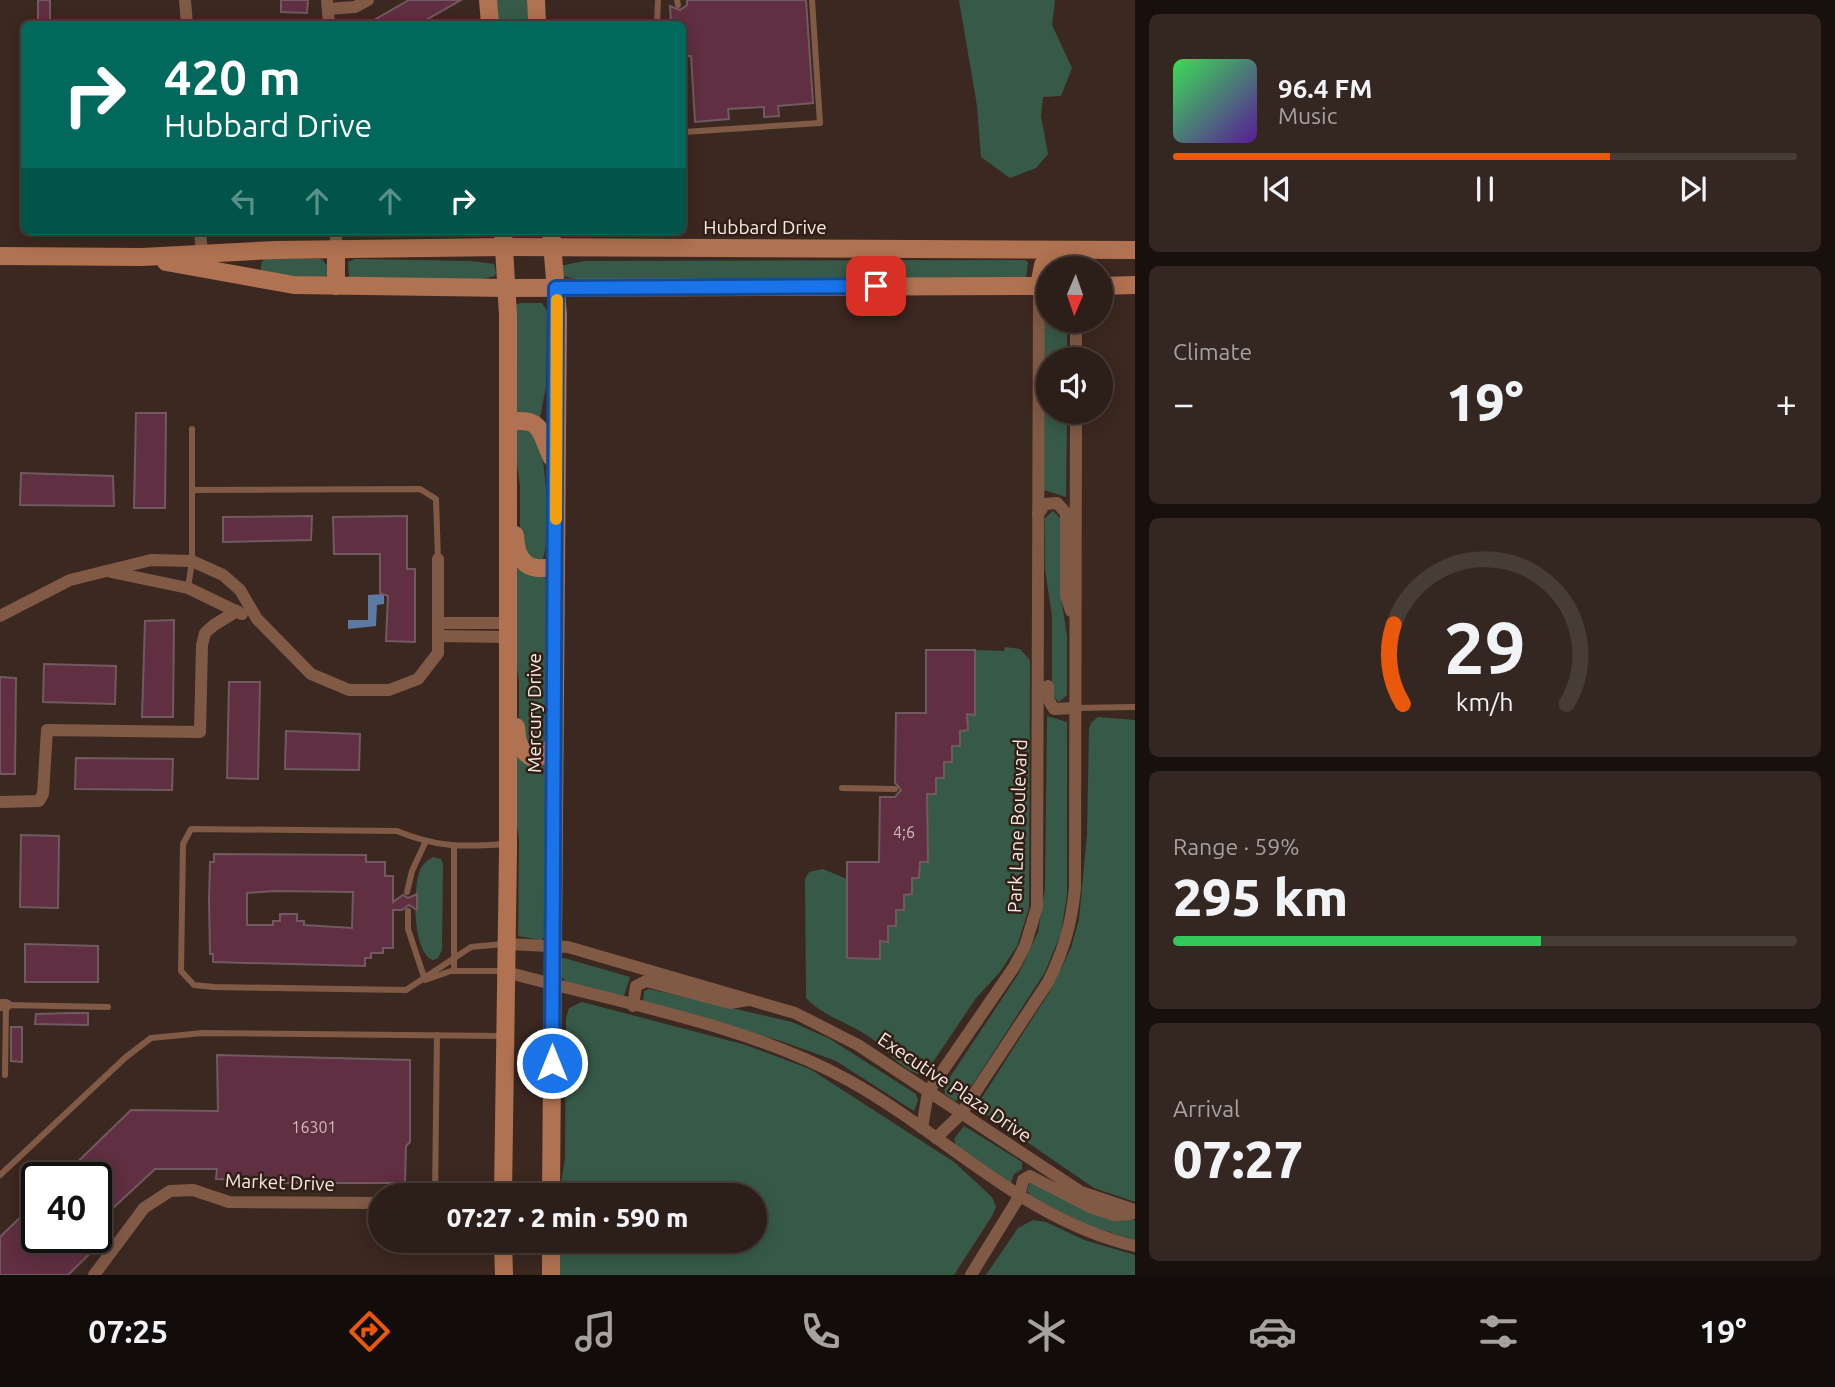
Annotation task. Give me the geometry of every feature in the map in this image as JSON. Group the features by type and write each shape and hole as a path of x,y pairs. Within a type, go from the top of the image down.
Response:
{"street":[{"path":"185,0 187,21"},
{"path":"327,4 355,7 368,0"},
{"path":"488,0 490,21"},
{"path":"536,0 537,21"},
{"path":"200,235 202,253"},
{"name":"Hubbard Drive","path":"0,256 142,257 260,250 336,240 504,239 1135,250"},
{"name":"Mercury Drive","path":"503,1183 508,844 508,288 504,239"},
{"name":"Mercury Drive","path":"551,239 556,288 551,1183"},
{"path":"336,240 336,286"},
{"path":"257,279 253,266 260,250"},
{"name":"Hubbard Drive","path":"142,257 294,285 508,288 1036,286"},
{"path":"1113,260 1135,260"},
{"path":"1113,284 1135,275"},
{"path":"1113,286 1135,285"},
{"name":"Park Lane Boulevard","path":"922,1128 928,1092 1014,967 1033,923 1038,891 1038,514 1043,333"},
{"path":"508,422 525,419 536,424 543,433 556,467"},
{"path":"936,1138 961,1114 1048,982 1069,934 1076,887 1076,424"},
{"path":"508,441 515,485 516,550 522,562 532,569 556,566"},
{"path":"1038,514 1045,504 1057,503 1066,513 1066,595 1075,621"},
{"path":"0,616 70,580 151,560 192,561 223,575 240,590 257,620 311,674 349,690 389,690 418,679 438,653 438,559"},
{"path":"110,572 188,588 257,620"},
{"name":"Park Lane Boulevard","path":"1040,578 1048,616 1048,699 1054,709 1075,708"},
{"path":"0,802 39,801 43,794 47,730 200,732 202,645 205,633 237,611"},
{"path":"439,623 507,637"},
{"path":"439,636 507,637"},
{"path":"507,637 516,686 517,743 523,752 534,758 545,755 554,744"},
{"name":"Executive Plaza Drive","path":"507,944 553,945 752,1000 822,1025 1081,1192 1135,1212"},
{"path":"506,972 765,1043 817,1064 891,1106 1019,1197 1092,1234 1135,1246"},
{"name":"Executive Plaza Drive","path":"634,1006 636,986 646,981 730,1003 752,1000"},
{"name":"Executive Plaza Drive","path":"1019,1197 1023,1180 1030,1176 1040,1178 1090,1207 1114,1215 1135,1212"},
{"name":"Market Drive","path":"94,1275 144,1208 170,1191 193,1190 229,1202 368,1203"},
{"path":"971,1275 1019,1197"},
{"path":"503,1253 504,1275"},
{"path":"540,1253 540,1275"},
{"path":"551,1253 551,1275"}],"lane":[{"path":"657,21 658,0"},
{"path":"686,132 820,123 812,0"},
{"path":"188,588 192,561 192,429"},
{"path":"192,490 420,489 436,499 438,559"},
{"path":"1075,708 1135,707"},
{"path":"842,788 895,789"},
{"path":"506,972 454,971 425,980 406,990 214,987 194,985 181,971 183,844 191,829 397,831 425,843 454,848 508,844"},
{"path":"407,892 412,871 425,843"},
{"path":"454,848 454,971"},
{"path":"408,911 408,929 425,980"},
{"path":"425,980 444,962 471,947 507,944"},
{"path":"5,1075 3,1005 108,1007"},
{"path":"0,1174 126,1057 151,1038 203,1033 505,1036"},
{"path":"435,1183 437,1035"}],"green space":[{"path":"494,0 527,0 528,21 496,21"},
{"path":"959,0 1055,0 1052,25 1072,68 1061,96 1043,97 1041,116 1048,154 1036,168 1010,178 981,157 977,106"},
{"path":"269,258 321,259 327,265 327,275 321,280 260,272 262,261"},
{"path":"355,259 472,261 494,264 496,273 495,276 474,281 349,278 348,262"},
{"path":"584,261 1028,262 1026,279 583,280 562,276 560,266"},
{"path":"542,303 547,311 546,386 540,418 514,415 515,305"},
{"path":"1045,333 1067,333 1067,347 1045,347"},
{"path":"1044,424 1067,424 1066,497 1044,490"},
{"path":"519,428 533,432 542,456 547,528 546,545 539,565 520,548 520,486 513,434"},
{"path":"1053,511 1060,518 1061,597 1067,636 1067,695 1059,702 1052,695 1052,616 1045,569 1045,518"},
{"path":"515,567 524,572 545,576 546,579 546,743 538,753 519,734 519,681 513,645"},
{"path":"1005,647 1020,649 1030,660 1029,908 1017,946 1000,972 976,998 927,1071 918,1074 898,1062 871,1038 821,1010 806,998 805,879 809,872 823,869 847,879 880,959 880,941 888,941 888,926 896,926 896,910 904,910 904,895 912,894 912,878 919,878 920,862 928,862 927,794 936,778 944,778 944,762 952,761 952,746 960,746 960,731 968,730 967,714 975,714 975,650 1004,651"},
{"path":"1047,716 1067,722 1067,895 1061,933 1045,972 964,1098 955,1101 945,1094 944,1086 1019,973 1038,932 1045,888"},
{"path":"1098,717 1135,720 1135,1202 1094,1188 986,1114 981,1099 1050,991 1071,948 1079,919 1087,835 1089,729"},
{"path":"516,756 523,761 545,764 546,767 545,936 541,940 518,936 519,840 512,797"},
{"path":"433,857 441,859 443,864 442,950 438,958 433,960 426,955 421,945 415,903 421,868"},
{"path":"561,959 630,977 624,996 567,983 561,976"},
{"path":"649,989 792,1022 830,1039 916,1094 918,1100 914,1111 836,1061 781,1041 643,1002 644,991"},
{"path":"582,1002 746,1045 810,1069 954,1162 992,1197 996,1207 992,1216 954,1275 558,1275 558,1253 767,1253 767,1183 561,1183 565,1159 566,1018 569,1008"},
{"path":"964,1126 1022,1162 1022,1169 1014,1174 1011,1183 956,1146 954,1139"},
{"path":"1035,1181 1114,1219 1135,1220 1135,1240 1077,1222 1031,1196 1027,1191 1029,1184"},
{"path":"1033,1220 1046,1222 1084,1240 1135,1255 1135,1275 986,1275 1018,1228"}],"water":[{"path":"384,594 384,604 377,605 376,626 348,629 348,620 368,620 368,595"}],"building":[{"path":"38,0 50,0 50,21 38,21"},
{"path":"281,0 308,0 307,13 281,12"},
{"path":"409,0 461,0 424,21 372,21"},
{"path":"687,0 806,0 813,103 778,106 779,116 764,117 764,107 728,109 729,119 695,122 691,56 686,56 686,21 671,21 670,6 680,10 687,5"},
{"path":"136,413 166,413 165,508 134,508"},
{"path":"21,473 113,476 114,506 20,505"},
{"path":"312,516 311,540 223,542 223,517"},
{"path":"407,516 407,569 415,569 415,642 386,641 388,596 380,593 380,554 334,554 333,517"},
{"path":"174,620 173,717 142,717 145,621"},
{"path":"926,650 975,650 975,715 967,714 968,730 960,731 960,746 952,746 952,762 944,762 944,778 936,778 936,794 927,794 928,862 920,862 919,878 912,878 912,894 904,895 904,910 896,910 896,926 888,926 888,942 880,941 880,959 847,958 847,862 879,862 880,797 895,797 901,790 895,783 896,713 926,713"},
{"path":"44,664 116,666 115,704 43,702"},
{"path":"0,677 16,678 15,774 0,774"},
{"path":"229,682 260,682 258,779 227,778"},
{"path":"286,731 360,734 359,770 285,769"},
{"path":"76,758 173,759 172,790 75,789"},
{"path":"21,835 59,836 58,908 20,907"},
{"path":"214,854 366,855 366,862 385,862 385,876 393,876 393,902 403,895 408,898 417,894 417,910 409,905 402,910 393,910 393,948 383,948 383,953 371,953 371,958 365,958 365,966 213,962 213,954 210,954 209,900 210,862 214,862","holes":["353,892 352,928 304,925 304,921 297,921 297,914 280,914 280,921 273,921 273,925 247,925 247,893"]},
{"path":"25,944 98,946 98,982 25,982"},
{"path":"88,1013 88,1025 35,1024 36,1014"},
{"path":"11,1027 22,1027 22,1062 11,1061"},
{"path":"217,1055 410,1060 410,1142 406,1146 405,1183 259,1183 255,1180 216,1179 217,1169 155,1169 112,1209 112,1162 77,1162 131,1110 218,1111"},
{"path":"21,1217 21,1253 91,1253 68,1275 0,1275 0,1237"}],"slow traffic":[{"path":"556,519 557,300"}],"route":[{"path":"552,1063 558,314 556,288 876,286"}]}
